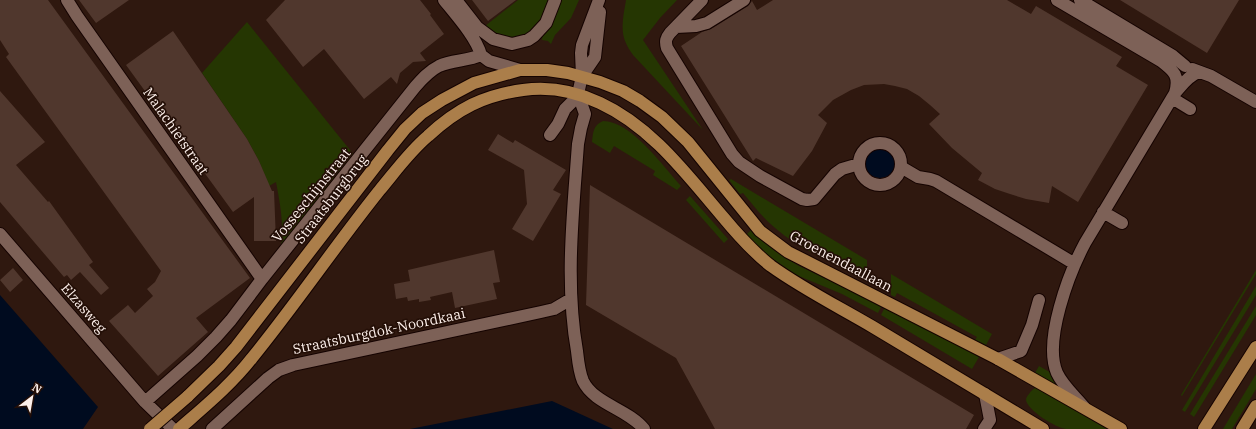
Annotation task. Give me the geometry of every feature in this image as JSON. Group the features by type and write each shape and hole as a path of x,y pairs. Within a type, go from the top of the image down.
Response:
{"main road":[{"name":"Straatsburgbrug","path":"150,429 219,366 236,347 405,129 422,113 442,100 474,83 520,70 547,70 582,76"},
{"name":"Groenendaallaan","path":"582,76 629,94 654,110 671,124 688,142 760,231 788,252 998,359 1122,429"},
{"path":"179,429 227,386 252,359 354,223 409,155 426,137 460,110 490,97 507,92 541,88 559,89 578,94 605,105 624,116 652,137 742,239 770,265 802,286 1043,429"},
{"path":"1204,429 1256,346"},
{"path":"1242,429 1256,406"}],"street":[{"name":"Malachietstraat","path":"67,0 262,279"},
{"path":"444,0 474,40 480,50 481,55 489,61 520,70"},
{"path":"456,0 477,27 493,38 512,44 528,40 534,36 546,22 555,0"},
{"path":"550,135 558,124 565,109 577,98 582,76 595,57 600,0"},
{"path":"702,0 667,37 665,42 666,48 732,154 739,162 760,176 802,199 807,200 814,199 834,174 842,169 859,164"},
{"path":"676,27 696,26 707,23 744,0"},
{"path":"1057,0 1165,64 1174,73 1177,81 1173,96"},
{"path":"1080,0 1173,56 1185,66"},
{"name":"Vosseschijnstraat","path":"145,402 197,356 231,320 415,87 430,72 439,66 474,59 481,55"},
{"path":"1151,56 1185,66 1220,81 1256,102"},
{"path":"1086,409 1062,382 1057,373 1053,359 1056,326 1065,293 1075,264 1085,243 1173,96 1188,78 1199,72"},
{"path":"578,94 585,114 581,128 578,152 571,251 571,299 576,345 583,381 592,394 624,412 643,427"},
{"path":"1173,96 1190,109"},
{"path":"876,143 882,143 893,147 897,151 901,162 901,167 896,178 887,184 875,185 865,179 862,175 859,164 860,158 866,148 876,143"},
{"path":"901,167 918,177 936,181 1075,264"},
{"path":"1103,212 1122,223"},
{"name":"Elzasweg","path":"0,234 145,402"},
{"name":"Straatsburgdok-Noordkaai","path":"212,429 268,378 280,370 293,365 554,309 571,299"},
{"path":"998,359 1021,351 1032,325 1039,300"},
{"path":"984,429 990,420 985,394"},
{"path":"145,402 172,429"}],"green space":[{"path":"518,0 579,0 571,18 555,35 551,44 548,41 542,40 544,19 529,33 516,37 499,34 485,26"},
{"path":"626,0 677,0 660,18 643,40 703,130 633,55 625,41 623,31"},
{"path":"247,22 354,155 281,246 282,222 276,182 269,186 259,161 247,139 202,73"},
{"path":"603,121 614,123 635,136 646,146 681,186 677,190 653,175 655,171 614,146 610,153 592,142 595,127"},
{"path":"731,179 867,260 867,276 845,264 843,268 807,250 790,239 766,219 743,193 740,194 729,180"},
{"path":"690,196 728,239 724,243 686,200"},
{"path":"751,230 775,251 799,266 882,305 878,313 842,294 794,274 770,257 746,235"},
{"path":"1256,270 1256,274 1182,396 1181,395"},
{"path":"891,274 992,334 986,345 975,340 977,337 897,293 895,297 891,295"},
{"path":"1256,286 1256,295 1185,412 1182,410"},
{"path":"1256,306 1256,315 1194,417 1190,414"},
{"path":"885,307 979,357 972,369 881,315"},
{"path":"1039,366 1053,374 1059,387 1035,373"},
{"path":"1256,374 1256,389 1232,429 1223,429"},
{"path":"1035,388 1107,429 1066,429 1049,422 1031,409 1026,400 1031,391"}],"water":[{"path":"880,148 890,153 895,163 890,173 880,178 870,173 865,163 870,153"},
{"path":"0,295 98,407 83,429 0,429"},
{"path":"552,401 613,429 410,429"}],"building":[{"path":"0,0 48,0 250,278 196,318 208,332 158,376 109,321 128,305 135,313 153,296 147,289 155,282 161,271 6,57 9,54 0,40"},
{"path":"79,0 129,0 96,23"},
{"path":"285,0 420,0 444,34 420,53 426,61 413,62 400,73 397,84 391,77 364,99 324,49 303,67 266,20"},
{"path":"472,0 516,0 488,21"},
{"path":"773,0 1007,0 1031,14 1036,6 1122,57 1116,66 1148,85 1078,202 1052,186 1049,203 1026,199 1010,194 995,189 978,180 982,173 952,148 929,124 940,114 919,96 907,89 884,84 864,85 851,90 833,100 818,115 827,123 812,151 793,176 756,158 753,161 681,46 702,32 711,29 748,6 752,1 757,10"},
{"path":"1120,0 1239,0 1207,53"},
{"path":"173,31 247,139 259,161 272,191 274,191 276,241 254,241 254,197 233,212 126,65"},
{"path":"0,91 45,142 16,165 48,202 49,201 93,262 89,265 109,288 101,295 80,272 71,280 67,275 64,277 0,202"},
{"path":"498,134 513,143 515,140 566,170 553,190 561,194 533,241 512,229 527,204 524,170 488,150"},
{"path":"590,185 974,415 966,429 715,429 676,358 586,305"},
{"path":"494,250 500,282 493,283 497,299 455,308 452,292 430,297 431,300 419,302 419,299 408,301 407,297 396,299 394,284 410,281 408,270"},
{"path":"13,268 23,280 10,292 0,280"}]}
